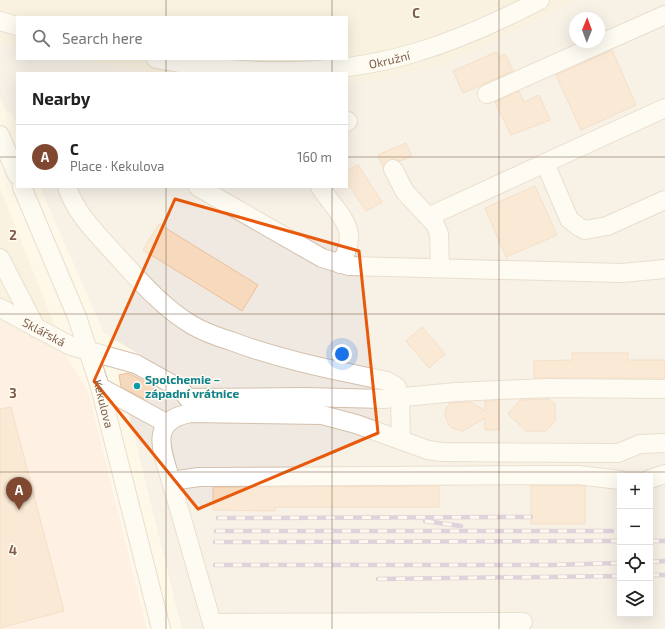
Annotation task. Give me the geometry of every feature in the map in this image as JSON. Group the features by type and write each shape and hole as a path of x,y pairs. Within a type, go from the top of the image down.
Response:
{"street":[{"name":"Okružní","path":"163,60 222,69 271,72 318,70 366,64 414,53 490,26 540,0"},
{"path":"487,94 665,15"},
{"path":"0,21 16,26"},
{"path":"430,216 665,108"},
{"path":"0,135 16,173"},
{"path":"544,163 569,219 578,227 585,230 607,226 665,200"},
{"path":"393,169 405,192 430,216 435,224 439,234 440,268"},
{"name":"Kekulova","path":"22,188 90,353 162,629"},
{"path":"67,188 71,200 81,215 112,250 162,302 192,325 209,333 264,353 387,381 397,387 400,397 401,440"},
{"path":"200,188 322,258 349,266 622,273 665,269"},
{"path":"321,188 349,229 350,245 340,264"},
{"path":"0,258 36,328"},
{"name":"Sklářská","path":"0,308 63,343 90,353 120,358 136,364 179,388 200,413"},
{"path":"100,387 166,423"},
{"path":"188,398 305,397 383,399 456,392 546,388 665,389"},
{"path":"523,622 213,626 162,448 162,433 166,423 181,415 200,413 312,414 338,419 428,450 449,452 618,452 640,444 665,443"},
{"path":"653,478 665,474"},
{"path":"171,481 199,477 578,475 617,480"}],"highlighted area":[{"path":"175,199 359,251 378,433 198,509 94,381"}],"shaded area":[{"path":"0,0 575,0 499,40 436,67 348,85 348,72 141,72 87,60 348,60 348,16 16,16 16,46 0,43"},
{"path":"575,0 665,0 665,629 182,629 129,415 138,397 125,389 122,390 119,375 134,371 134,374 144,380 155,364 104,333 40,188 348,188 348,85 436,67 499,40"},
{"path":"0,43 16,46 16,60 87,60 141,72 16,72 16,123 12,113 6,111 0,97"},
{"path":"0,188 68,359 0,322"},
{"path":"0,322 68,359 88,391 147,629 0,629"}],"building":[{"path":"612,50 636,105 581,130 556,75"},
{"path":"496,52 499,57 505,54 513,71 463,93 453,71"},
{"path":"519,91 524,102 539,95 550,120 511,135 495,102"},
{"path":"406,143 412,156 400,161 394,159 389,160 383,167 378,155"},
{"path":"358,165 382,202 366,211 348,184 348,170"},
{"path":"535,186 557,235 506,257 485,208"},
{"path":"159,224 258,285 242,311 143,250"},
{"path":"422,327 445,354 429,368 406,341"},
{"path":"572,353 628,353 628,360 665,360 665,378 534,378 534,361 572,360"},
{"name":"Spolchemie – západní vrátnice","path":"128,373 153,386 156,397 146,400 121,387 119,375"},
{"path":"548,399 555,404 555,421 546,431 526,431 508,414 520,400"},
{"path":"485,401 499,401 499,430 485,430 485,418 463,431 452,428 449,425 445,415 446,409 450,403 471,402 485,411"},
{"path":"11,407 64,611 0,628 0,409"},
{"path":"439,486 439,507 275,507 275,511 213,510 213,487"},
{"path":"531,486 585,486 585,524 531,524"}],"railway":[{"path":"218,518 531,517"},
{"path":"425,521 461,526"},
{"path":"216,531 612,531"},
{"path":"215,542 617,541"},
{"path":"653,541 665,541"},
{"path":"653,562 665,561"},
{"path":"215,565 552,565 617,563"},
{"path":"653,575 665,575"},
{"path":"378,579 617,576"}],"place":[{"name":"Spolchemie – západní vrátnice","path":"137,386"},
{"name":"C","path":"19,510"}]}
